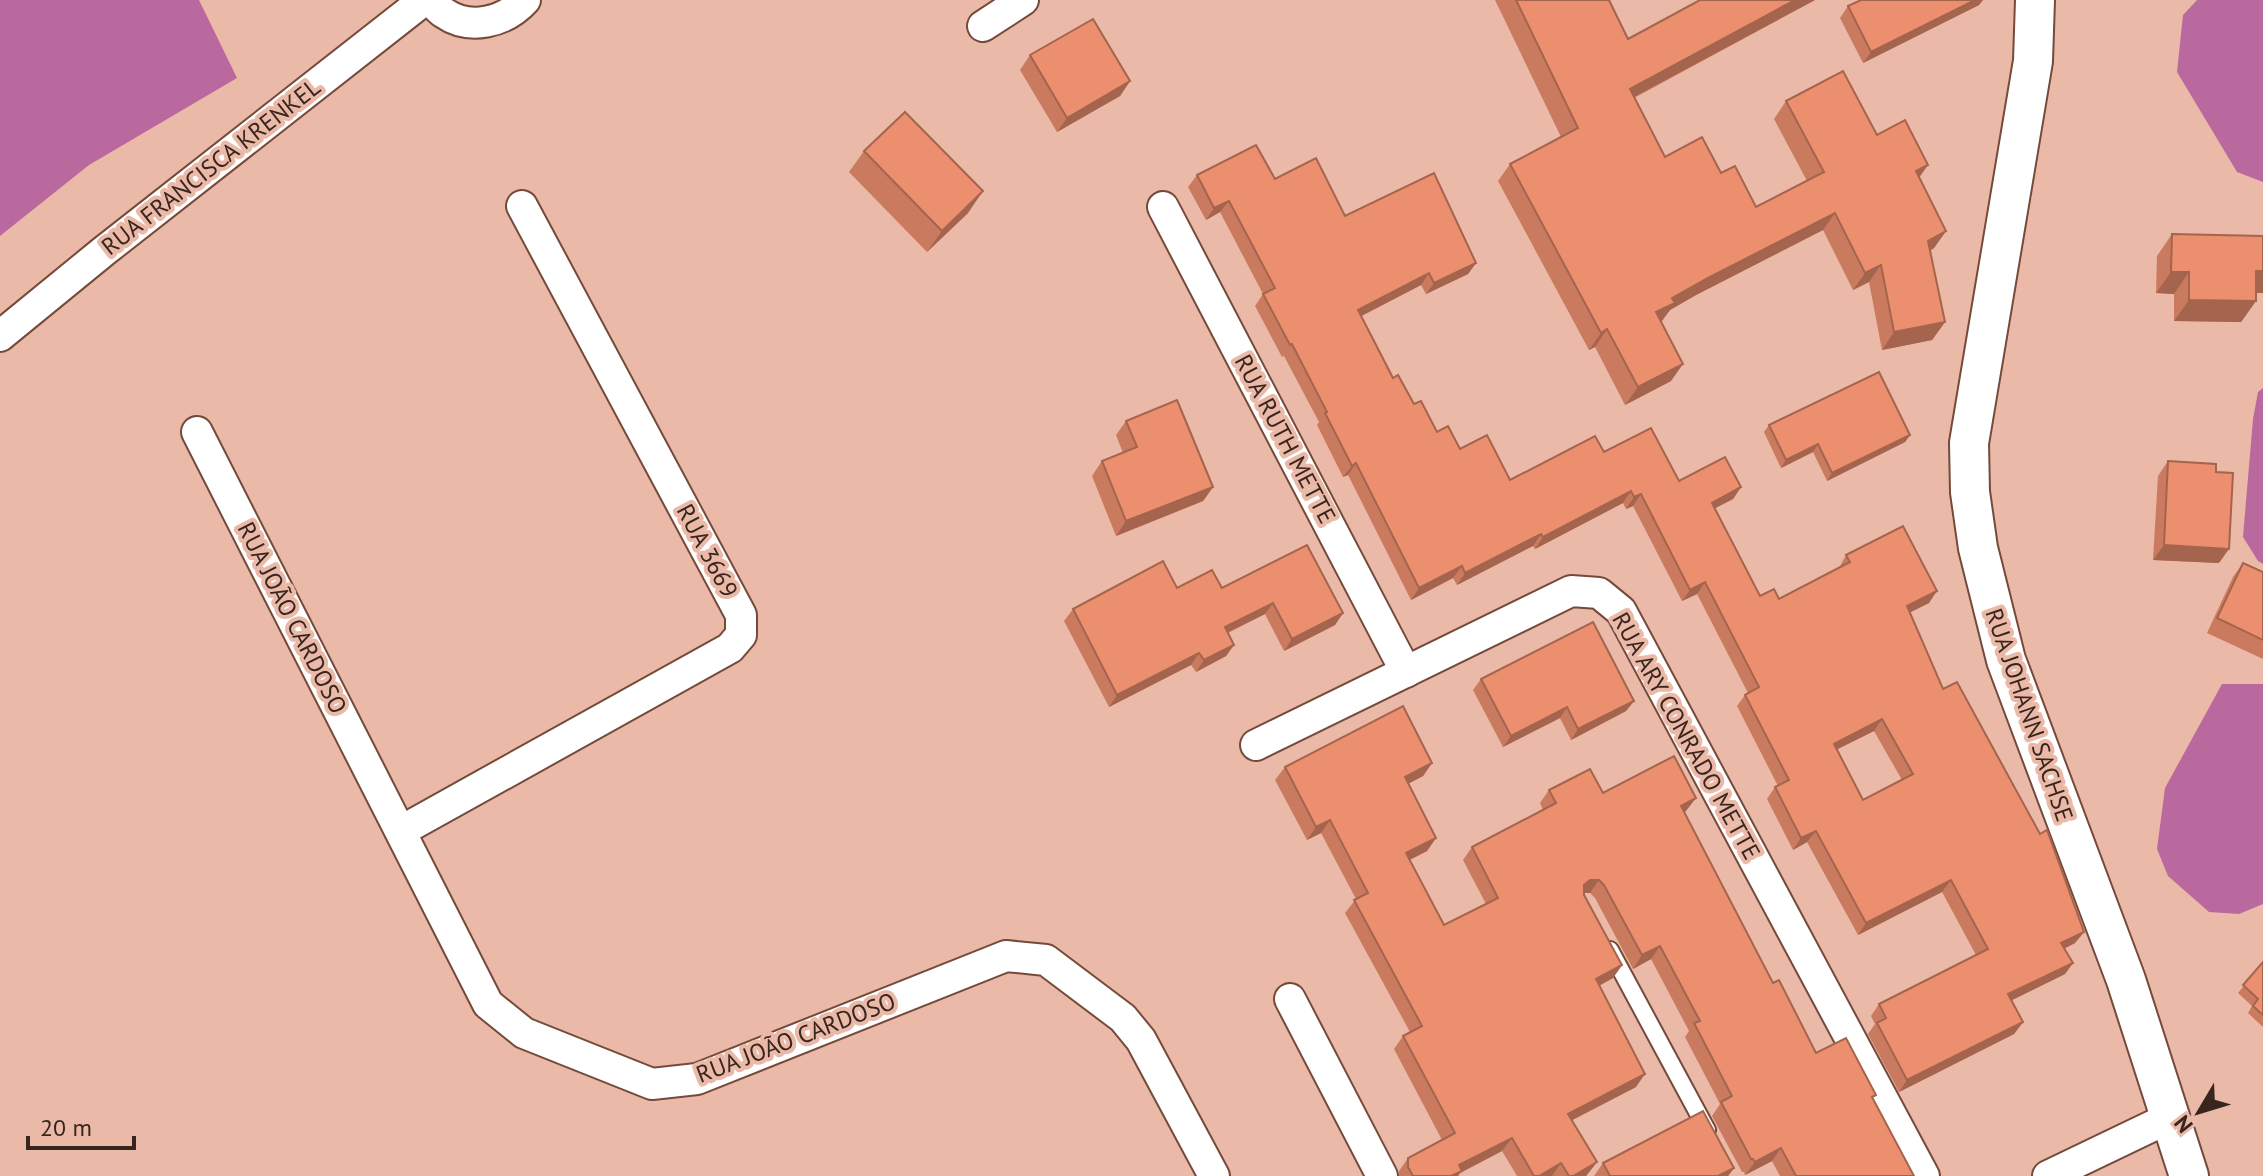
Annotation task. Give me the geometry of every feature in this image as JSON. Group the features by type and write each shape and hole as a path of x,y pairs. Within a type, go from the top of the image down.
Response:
{"street":[{"name":"RUA FRANCISCA KRENKEL","path":"0,336 424,0"},
{"path":"430,0 445,14 468,22 493,21 514,12 525,0"},
{"path":"983,26 1023,0"},
{"name":"RUA JOHANN SACHSE","path":"2035,0 2033,61 1969,443 1970,492 1978,548 2006,660 2126,980 2189,1176"},
{"name":"RUA 3669","path":"401,831 730,648 741,635 741,615 522,206"},
{"name":"RUA RUTH METTE","path":"1163,207 1406,672"},
{"name":"RUA JOÃO CARDOSO","path":"197,432 488,1004 524,1033 652,1084 697,1079 1006,956 1046,960 1123,1018 1141,1040 1214,1176"},
{"name":"RUA ARY CONRADO METTE","path":"1256,745 1571,591 1599,593 1621,611 1924,1176"},
{"path":"1290,999 1382,1176"},
{"path":"2048,1176 2171,1117"}],"lane":[{"path":"1599,930 1717,1149"}],"shaded area":[{"path":"0,0 199,0 237,78 89,165 0,236"},
{"path":"2197,0 2263,0 2263,182 2237,172 2177,72 2183,15"},
{"path":"2263,388 2263,564 2243,537 2253,419 2258,392"},
{"path":"2222,684 2263,684 2263,904 2239,914 2209,912 2168,876 2157,849 2165,788"}],"building":[{"path":"1516,0 1609,0 1628,39 1700,0 1795,0 1630,89 1665,157 1702,137 1721,173 1735,166 1756,207 1824,172 1786,101 1843,71 1877,135 1905,120 1928,165 1916,171 1946,231 1928,241 1945,322 1894,332 1881,265 1865,273 1835,213 1708,278 1672,298 1675,303 1656,312 1683,364 1638,387 1607,329 1601,333 1510,164 1578,128"},
{"path":"1861,0 1975,0 1871,52 1848,6"},
{"path":"1093,19 1130,81 1067,118 1030,55"},
{"path":"905,112 983,191 942,231 864,151"},
{"path":"1256,145 1275,179 1316,158 1345,216 1434,173 1476,263 1434,283 1429,273 1358,310 1393,378 1398,375 1414,404 1421,401 1437,432 1448,426 1460,449 1487,435 1510,480 1595,436 1604,452 1651,428 1679,481 1725,457 1741,487 1712,503 1760,596 1774,589 1779,599 1850,562 1846,555 1903,526 1937,591 1907,606 1943,689 1957,682 2040,834 2047,830 2084,932 2061,943 2073,963 2008,994 2023,1022 1907,1080 1877,1023 1886,1018 1879,1004 1988,949 1951,880 1866,923 1816,831 1801,838 1775,787 1789,780 1745,695 1759,687 1705,582 1690,590 1641,494 1634,497 1631,491 1465,573 1462,566 1419,588 1356,463 1352,466 1292,344 1263,294 1275,288 1229,201 1214,208 1197,175","holes":["1882,719 1913,774 1863,800 1834,744"]},
{"path":"2172,234 2263,236 2263,271 2256,271 2256,301 2189,300 2189,272 2171,272"},
{"path":"1879,372 1910,435 1832,473 1818,444 1786,460 1769,425"},
{"path":"1177,400 1213,487 1126,521 1102,461 1137,447 1126,421"},
{"path":"2168,461 2216,464 2216,472 2233,473 2229,549 2164,545"},
{"path":"1307,545 1343,613 1292,639 1273,603 1225,627 1234,645 1204,660 1199,653 1117,695 1073,609 1163,561 1177,588 1212,570 1222,588"},
{"path":"2243,563 2263,572 2263,640 2217,618"},
{"path":"1593,622 1634,701 1578,729 1567,707 1511,736 1481,679"},
{"path":"1403,706 1432,763 1405,777 1436,838 1406,853 1444,925 1498,898 1472,847 1556,803 1549,790 1590,769 1603,793 1674,756 1696,798 1681,806 1773,983 1779,980 1816,1053 1846,1038 1876,1095 1872,1097 1914,1176 1796,1176 1781,1148 1755,1162 1751,1159 1721,1102 1732,1096 1694,1023 1700,1021 1660,946 1642,955 1604,885 1599,880 1590,880 1584,885 1584,895 1622,965 1596,979 1645,1074 1568,1114 1597,1162 1573,1176 1569,1176 1561,1163 1534,1176 1512,1138 1459,1165 1462,1171 1451,1176 1413,1176 1408,1167 1408,1158 1455,1133 1403,1036 1422,1026 1354,900 1368,893 1330,820 1316,827 1285,767"},
{"path":"2263,962 2263,1015 2253,1006 2258,999 2243,985"},
{"path":"1703,1111 1734,1168 1718,1176 1610,1176 1603,1163"}]}
